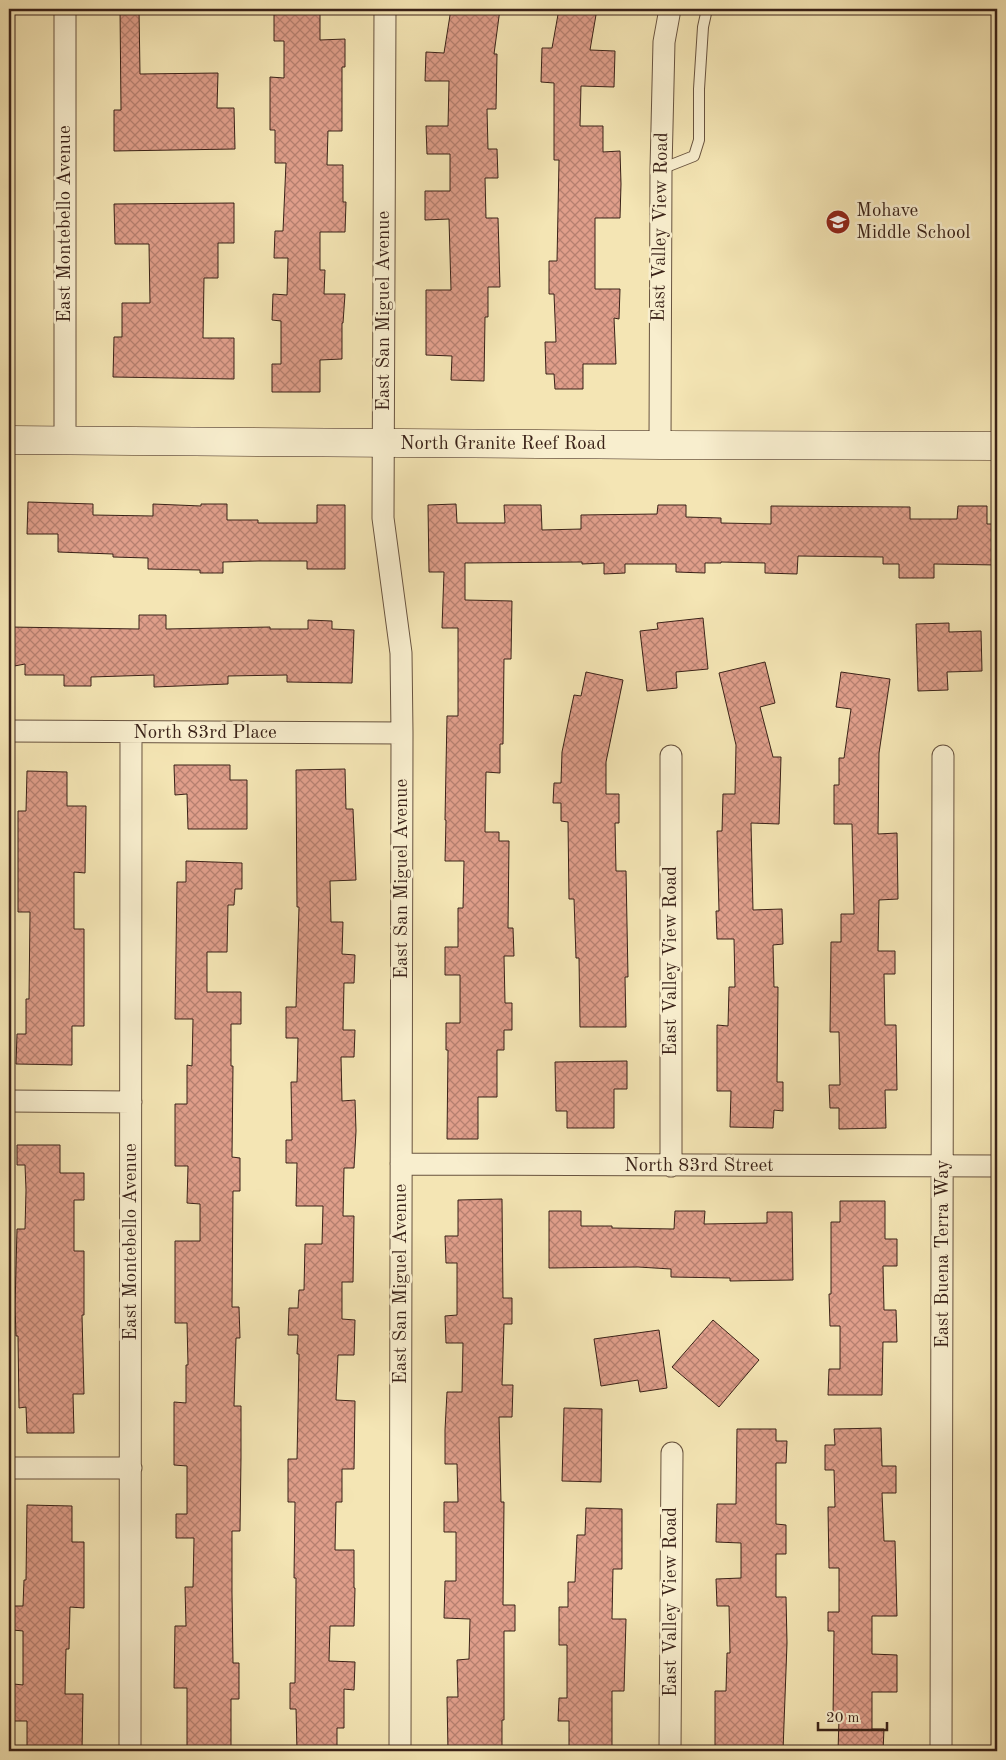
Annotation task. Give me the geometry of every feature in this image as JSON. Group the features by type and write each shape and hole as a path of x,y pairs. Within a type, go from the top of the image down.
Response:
{"street":[{"name":"East Montebello Avenue","path":"65,9 65,440"},
{"name":"East San Miguel Avenue","path":"385,9 383,518 401,653 402,733 400,1751"},
{"name":"East Valley View Road","path":"660,445 661,169 664,42 670,9"},
{"name":"North Granite Reef Road","path":"9,440 997,446"},
{"name":"North 83rd Place","path":"9,731 402,733"},
{"name":"East Montebello Avenue","path":"130,1751 131,733"},
{"name":"East Valley View Road","path":"671,756 671,1166"},
{"name":"East Buena Terra Way","path":"941,1751 943,756"},
{"path":"9,1101 131,1102"},
{"name":"North 83rd Street","path":"401,1164 997,1166"},
{"name":"East Valley View Road","path":"670,1751 672,1454"},
{"path":"9,1468 130,1468"}],"lane":[{"path":"661,169 694,156 699,140 699,89 703,26 707,9"}],"building":[{"path":"120,9 139,9 140,74 218,73 217,108 234,108 235,149 114,151 114,110 121,110"},
{"path":"451,9 500,9 494,54 497,54 496,109 487,109 488,149 497,149 498,178 485,178 486,218 498,218 500,287 488,287 488,317 485,317 484,381 451,380 452,356 426,355 426,290 451,290 449,219 425,220 425,191 450,191 450,154 427,154 426,126 448,126 449,81 425,81 426,52 444,53"},
{"path":"559,9 597,9 590,50 615,51 614,87 581,86 580,126 603,126 603,152 620,151 621,184 620,218 595,218 595,289 620,289 619,319 614,318 616,364 583,364 583,389 555,389 554,374 546,374 545,342 556,342 554,294 549,294 549,261 557,261 559,160 554,160 554,83 541,82 542,48 552,48"},
{"path":"274,13 320,13 320,40 345,39 345,67 342,67 342,131 328,131 327,165 343,165 343,202 346,202 345,232 320,232 320,270 325,270 324,294 345,294 342,323 342,359 320,360 320,392 272,392 272,364 281,364 281,321 272,320 273,294 287,295 288,258 274,258 275,231 283,231 286,163 275,163 275,130 270,130 270,77 284,78 284,41 274,41"},
{"path":"234,203 234,243 218,243 218,278 204,278 203,338 234,338 234,379 113,377 114,337 122,337 122,303 150,303 149,244 115,244 114,204"},
{"path":"28,502 93,504 93,515 153,516 153,504 201,506 201,504 227,504 227,520 258,520 258,523 317,523 317,505 345,505 345,569 307,569 307,561 258,561 223,562 223,573 200,573 200,570 148,569 148,558 113,557 113,554 58,552 58,534 27,534"},
{"path":"456,504 457,523 505,523 504,505 541,505 542,530 581,529 581,515 657,514 658,505 686,505 686,517 721,518 721,523 771,524 771,506 910,507 910,519 957,519 958,506 987,506 987,524 997,524 997,565 934,564 934,578 899,578 899,564 883,564 883,557 798,556 797,574 765,573 765,563 705,563 705,573 676,572 676,564 625,564 625,573 604,574 604,563 465,563 465,600 512,601 511,659 504,659 503,744 500,744 500,773 486,772 485,832 499,832 499,841 509,841 508,928 513,928 514,956 504,956 505,1003 512,1003 512,1030 504,1030 504,1050 497,1050 497,1097 478,1097 478,1139 447,1139 448,1050 446,1050 446,1023 460,1023 460,975 445,975 445,947 458,947 458,908 463,908 464,861 445,861 447,716 458,716 458,628 442,628 444,572 429,572 428,505"},
{"path":"139,615 166,615 166,629 270,627 270,629 308,629 308,620 332,621 332,629 354,630 352,683 287,682 287,675 228,676 228,684 154,687 154,675 91,677 91,686 64,686 64,675 25,675 25,664 9,667 9,627 139,629"},
{"path":"703,618 708,669 676,672 677,688 647,691 640,631 658,629 657,623"},
{"path":"949,623 949,632 981,631 982,671 947,672 948,690 918,691 916,624"},
{"path":"765,662 775,703 760,707 773,757 781,757 779,824 751,823 753,910 782,909 783,944 773,945 774,987 778,987 777,1082 783,1082 783,1111 774,1110 773,1128 730,1127 731,1091 717,1091 717,1025 728,1026 729,987 735,987 734,939 717,939 716,911 719,911 717,831 722,831 723,794 735,794 736,745 719,673"},
{"path":"586,672 623,680 606,762 606,794 619,794 619,823 615,823 616,871 626,871 628,977 625,977 626,1027 580,1027 579,958 576,958 574,899 569,899 568,822 561,821 561,803 553,803 554,783 561,783 562,752 574,695 581,696"},
{"path":"841,672 890,679 879,753 878,834 897,833 898,899 879,900 878,951 895,951 895,974 884,974 885,1025 896,1025 897,1090 885,1090 886,1128 839,1129 839,1108 830,1108 829,1085 840,1085 839,1032 830,1032 831,942 841,942 841,914 854,914 852,824 834,824 834,785 839,785 839,758 844,758 851,709 836,707"},
{"path":"174,765 230,765 230,780 247,780 247,829 188,829 187,794 175,795"},
{"path":"345,769 346,809 353,809 356,880 330,881 331,922 343,922 342,954 355,955 354,983 344,983 343,1030 355,1030 354,1057 341,1057 342,1101 355,1100 356,1131 354,1168 344,1168 343,1216 354,1216 353,1282 342,1282 342,1319 355,1320 354,1355 338,1355 336,1400 355,1401 354,1469 342,1469 342,1502 336,1502 335,1550 354,1550 355,1588 354,1626 330,1626 329,1661 355,1662 354,1690 344,1689 344,1728 337,1728 337,1751 297,1751 296,1709 290,1709 290,1683 295,1683 296,1578 294,1578 295,1502 288,1502 288,1459 297,1459 299,1354 297,1354 298,1335 288,1335 289,1308 298,1308 299,1290 304,1290 305,1244 322,1244 323,1206 296,1206 297,1163 286,1163 286,1140 292,1140 291,1082 297,1082 298,1038 286,1038 286,1007 296,1007 299,907 297,907 296,770"},
{"path":"27,771 67,772 67,806 86,806 85,873 74,872 74,929 84,929 84,1026 72,1026 72,1065 16,1064 17,1034 26,1034 26,999 29,999 30,912 18,912 18,811 26,811"},
{"path":"186,861 242,863 242,889 235,889 234,905 228,905 227,952 207,952 207,992 241,992 241,1024 231,1024 231,1066 233,1066 232,1157 240,1158 240,1191 233,1191 232,1307 239,1307 240,1338 236,1338 234,1406 241,1406 241,1458 240,1531 232,1531 233,1663 239,1663 239,1699 231,1699 231,1751 187,1751 187,1688 174,1688 175,1626 186,1626 185,1587 193,1587 194,1538 176,1538 176,1514 187,1514 187,1466 174,1465 174,1402 186,1403 186,1365 188,1365 187,1323 175,1323 175,1241 200,1241 200,1204 187,1203 188,1166 175,1166 175,1104 187,1104 187,1065 192,1066 193,1019 175,1019 177,882 186,882"},
{"path":"627,1061 627,1089 614,1089 614,1128 567,1128 567,1111 556,1111 555,1062"},
{"path":"17,1145 60,1145 60,1173 84,1173 84,1200 74,1200 74,1251 84,1251 84,1315 82,1315 84,1394 73,1394 74,1433 27,1433 26,1407 19,1408 18,1336 16,1336 15,1307 17,1229 25,1229 26,1190 25,1165 17,1165"},
{"path":"502,1199 503,1298 512,1298 512,1324 504,1324 502,1385 513,1385 512,1417 499,1417 501,1502 504,1502 503,1605 515,1605 515,1631 504,1631 502,1751 448,1751 447,1697 458,1697 457,1660 469,1659 470,1619 444,1618 445,1581 456,1581 456,1532 444,1532 444,1502 458,1502 457,1464 445,1464 447,1392 462,1392 463,1343 446,1343 445,1316 457,1315 457,1263 446,1263 445,1236 458,1236 458,1200"},
{"path":"840,1201 885,1201 885,1239 897,1239 897,1266 883,1266 884,1310 896,1310 897,1342 883,1342 882,1395 828,1395 829,1369 840,1369 840,1326 830,1326 829,1294 831,1294 831,1222 840,1222"},
{"path":"549,1211 581,1211 581,1226 674,1229 675,1211 705,1211 704,1224 767,1223 767,1212 792,1212 793,1280 730,1281 730,1278 671,1277 671,1269 638,1267 549,1268"},
{"path":"713,1320 759,1360 719,1407 672,1367"},
{"path":"659,1330 667,1388 640,1392 638,1380 601,1386 594,1339"},
{"path":"564,1408 602,1409 601,1482 562,1481"},
{"path":"881,1428 882,1466 896,1466 896,1493 882,1493 884,1541 895,1541 897,1616 872,1616 872,1654 897,1655 897,1692 872,1692 872,1729 884,1729 883,1751 838,1751 839,1719 833,1719 834,1631 828,1631 828,1612 839,1612 839,1568 829,1568 828,1507 835,1507 834,1470 825,1470 825,1445 835,1445 834,1429"},
{"path":"737,1429 776,1429 776,1441 787,1441 786,1463 776,1463 776,1524 786,1525 786,1554 776,1554 776,1597 786,1597 787,1643 783,1751 715,1751 715,1691 726,1691 727,1653 730,1653 729,1606 717,1606 716,1579 741,1578 741,1543 716,1542 717,1504 736,1504"},
{"path":"27,1505 72,1506 72,1542 84,1542 84,1608 70,1607 69,1649 66,1649 65,1694 83,1694 82,1751 27,1751 27,1721 14,1721 14,1684 23,1685 23,1631 13,1630 13,1606 23,1606 24,1580 26,1580"},
{"path":"586,1508 622,1509 622,1569 613,1569 612,1619 626,1619 624,1691 612,1691 612,1751 569,1751 569,1721 558,1721 559,1698 567,1698 567,1645 559,1645 559,1607 568,1607 568,1582 575,1582 577,1535 585,1535"}],"place":[{"name":"Mohave Middle School","path":"838,222"}]}
